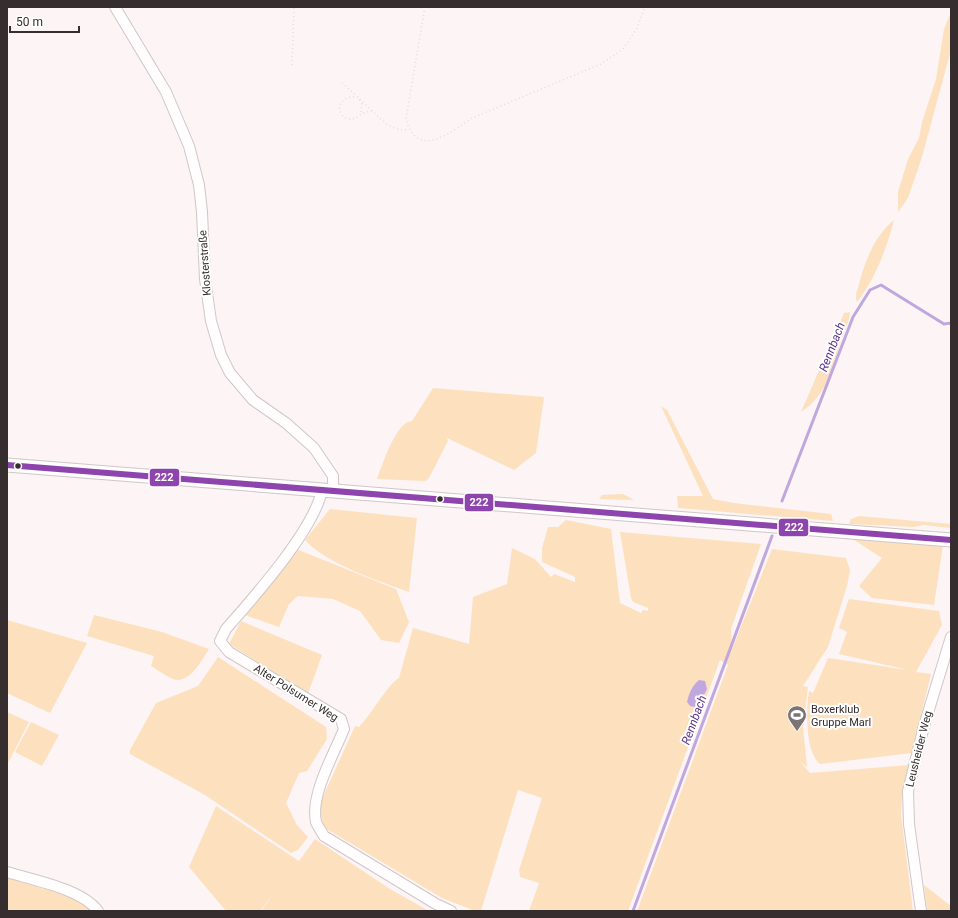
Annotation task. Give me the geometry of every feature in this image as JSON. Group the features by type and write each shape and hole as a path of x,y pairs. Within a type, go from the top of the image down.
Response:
{"main road":[{"path":"7,465 951,540"}],"street":[{"name":"Klosterstraße","path":"116,7 166,92 188,146 198,184 202,212 205,279 211,321 221,355 230,373 253,400 286,422 314,448 333,476 327,490"},
{"name":"Alter Polsumer Weg","path":"327,490 298,539 226,629 220,641 229,652 341,719 344,728 318,792 315,812 317,824 324,836 436,904 451,911"},
{"name":"Leusheider Weg","path":"920,911 909,824 908,791 924,726 951,637"},
{"path":"7,872 76,894 89,902 98,911"}],"path":[{"path":"292,65 294,7"},
{"path":"424,7 406,119 409,129 418,138 426,142 433,142 454,131 472,118 600,64 622,50 638,28 646,7"},
{"path":"342,83 387,124 398,130 409,129"},
{"path":"351,96 358,97 362,104 361,112 357,118 350,119 344,116 340,111 340,104 344,98 351,96"},
{"path":"361,112 373,111"}],"shaded area":[{"path":"951,12 951,50 922,157 908,198 898,212 898,192 908,159 919,138 922,122 936,79 944,29"},
{"path":"894,220 880,263 857,302 856,293 861,275 872,249 881,233"},
{"path":"850,312 848,323 827,381 817,398 801,412 844,313"},
{"path":"433,388 544,397 536,453 514,470 447,438 448,441 426,481 377,479 395,436 400,428 406,423 412,421"},
{"path":"661,406 667,410 713,499 734,503 831,514 833,521 678,508 677,496 703,496"},
{"path":"623,494 634,500 599,499 602,495"},
{"path":"330,509 417,518 409,592 368,577 339,564 326,557 305,540"},
{"path":"859,516 951,524 951,528 924,525 914,527 849,524 851,519"},
{"path":"566,520 611,529 620,603 641,613 643,610 648,611 648,608 633,602 631,598 620,532 761,544 731,629 732,649 772,549 846,558 850,570 847,586 828,647 803,686 808,687 803,727 807,767 799,760 810,773 909,765 902,795 901,814 913,911 637,911 728,665 720,660 628,911 529,911 539,883 520,877 519,870 542,798 518,790 481,911 475,911 442,898 325,828 320,814 321,801 355,726 359,727 384,693 399,678 413,628 469,644 473,597 507,584 512,548 535,559 551,577 554,574 575,582 575,577 542,562 542,548 548,527 558,527"},
{"path":"851,538 943,545 934,605 872,598 859,586 882,558"},
{"path":"296,549 396,589 409,622 399,643 381,640 360,611 333,599 298,596 289,604 279,627 245,615"},
{"path":"849,599 939,611 942,625 916,672 931,674 912,753 820,764 815,758 809,740 807,719 808,699 809,691 813,693 828,658 908,670 839,654 847,632 839,628"},
{"path":"94,615 162,632 209,649 199,665 190,675 179,680 173,679 151,666 154,656 87,636"},
{"path":"7,620 87,643 50,713 7,693"},
{"path":"241,621 322,655 308,694 229,644"},
{"path":"218,657 326,727 327,739 307,771 299,773 286,803 297,825 308,837 298,850 291,853 205,795 130,754 130,750 156,703 198,686"},
{"path":"699,680 705,681 707,689 700,703 695,707 690,706 687,702 689,696 693,687"},
{"path":"7,712 29,722 7,765"},
{"path":"31,722 59,735 42,766 15,752"},
{"path":"216,806 299,861 315,839 390,889 429,911 261,911 275,892 260,911 226,911 189,867"},
{"path":"7,876 75,897 93,911 7,911"},
{"path":"924,885 951,906 951,911 927,911"}],"waterway":[{"name":"Rennbach","path":"782,501 853,317 870,290 881,285 944,324 951,323"},
{"name":"Rennbach","path":"633,911 772,536"}],"transit line":[{"name":"222","path":"7,465 951,540"}],"place":[{"name":"Boxerklub Gruppe Marl","path":"797,732"}]}
